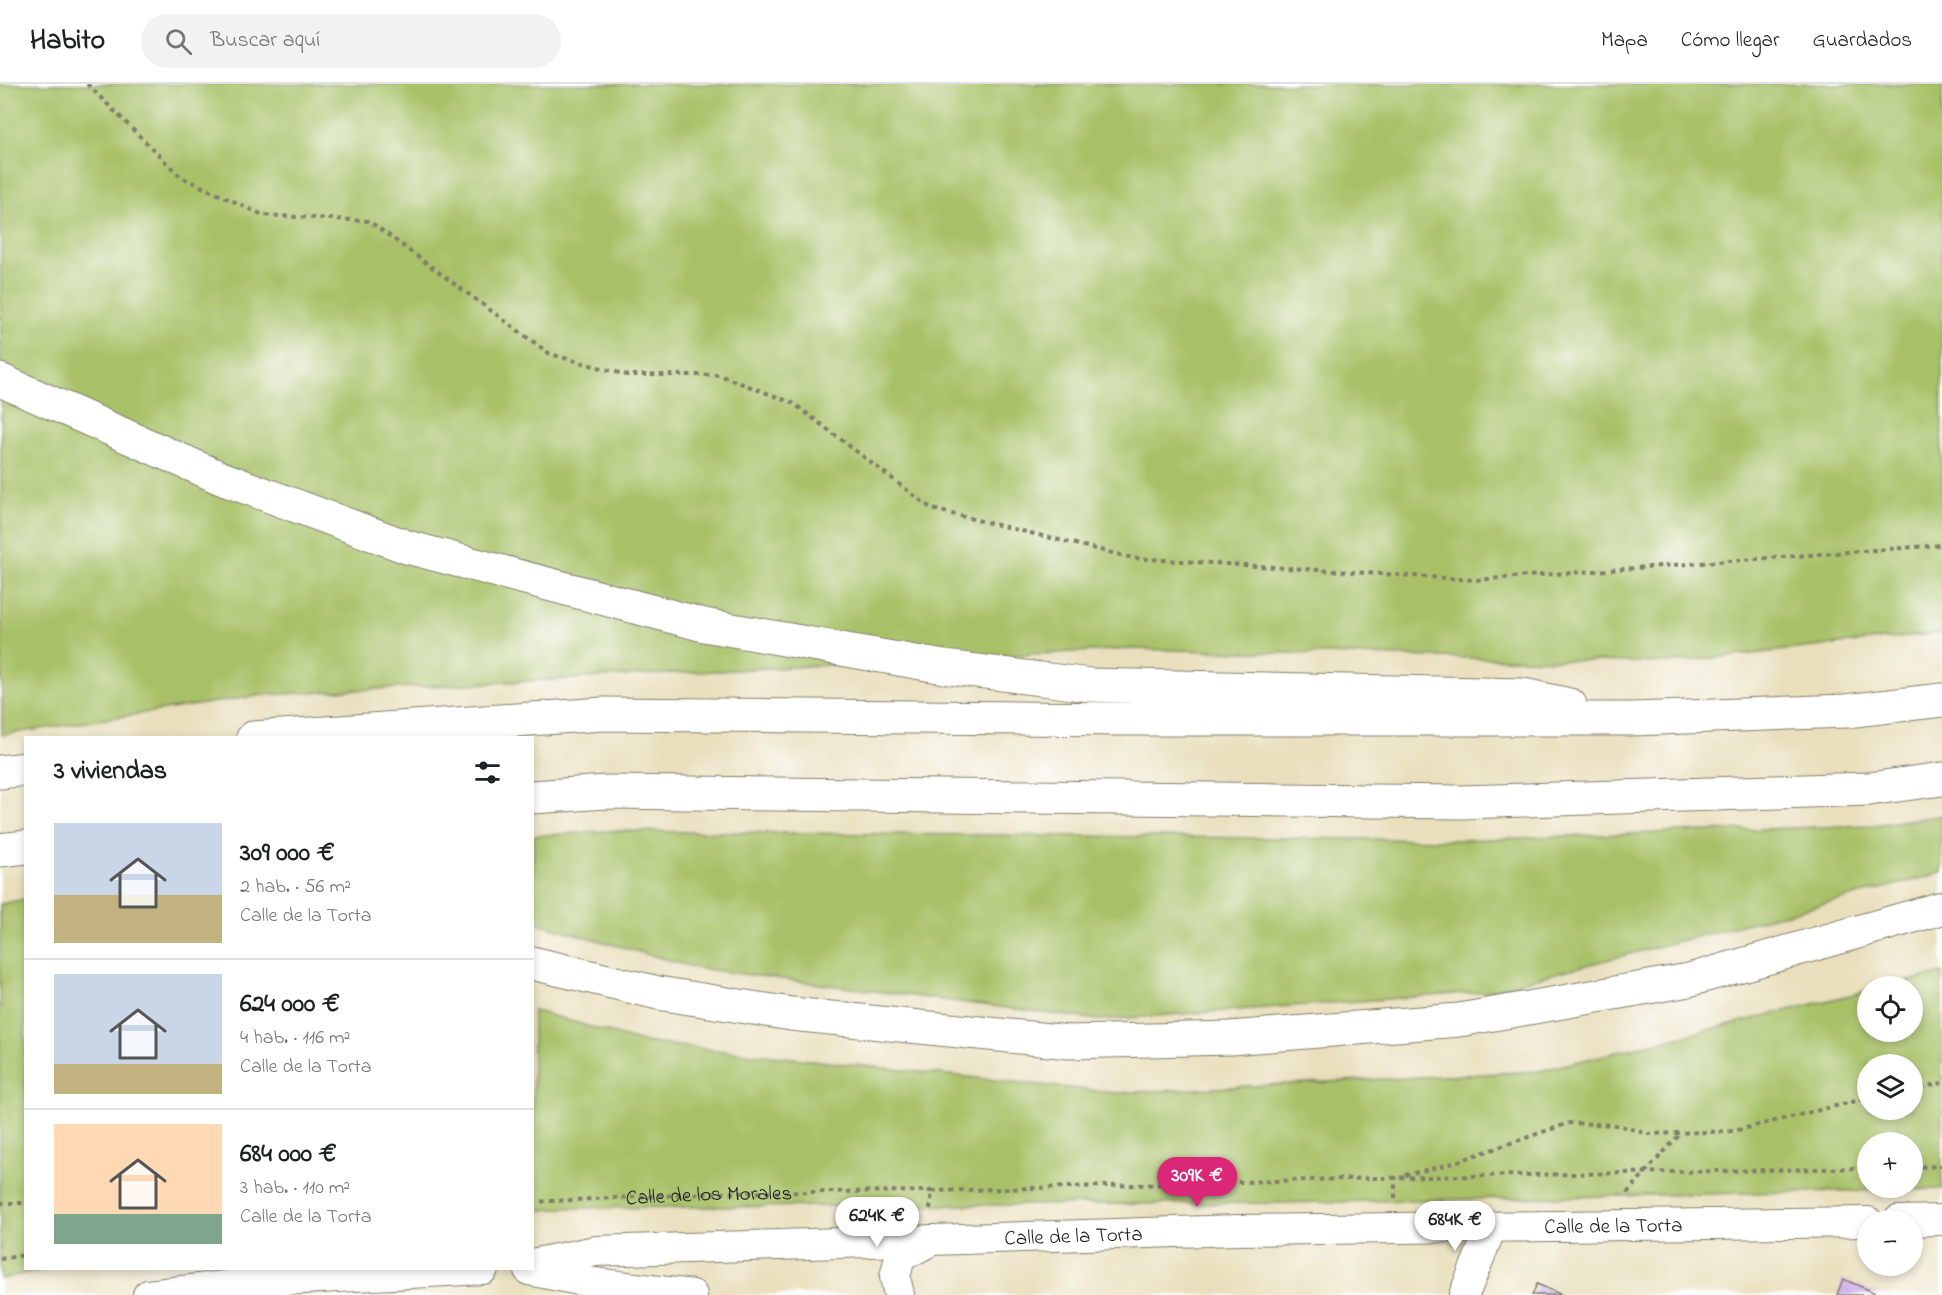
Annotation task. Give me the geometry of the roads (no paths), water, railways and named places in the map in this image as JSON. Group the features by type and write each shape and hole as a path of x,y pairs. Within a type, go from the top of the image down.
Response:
{"highway":[{"path":"0,366 85,419"},
{"path":"0,380 221,478 407,546 704,625 944,667 1090,685 1524,695 1633,719"},
{"path":"282,736 603,714 1125,719 1633,719 1846,711 1942,700"},
{"path":"0,772 24,769"},
{"path":"534,797 606,792 1462,802 1869,789 1942,779"},
{"path":"0,850 24,847"},
{"path":"534,963 658,993 791,1014 1070,1042 1230,1038 1459,1020 1689,980 1942,908"}],"street":[{"path":"1923,1220 1942,1220"},
{"name":"Calle de la Torta","path":"534,1264 596,1251 931,1228 1393,1230 1857,1221"},
{"path":"899,1295 895,1277 900,1257 931,1228"},
{"path":"1464,1295 1491,1228"},
{"path":"148,1295 265,1281 400,1284 477,1270"},
{"path":"531,1270 594,1282 692,1295"}]}
